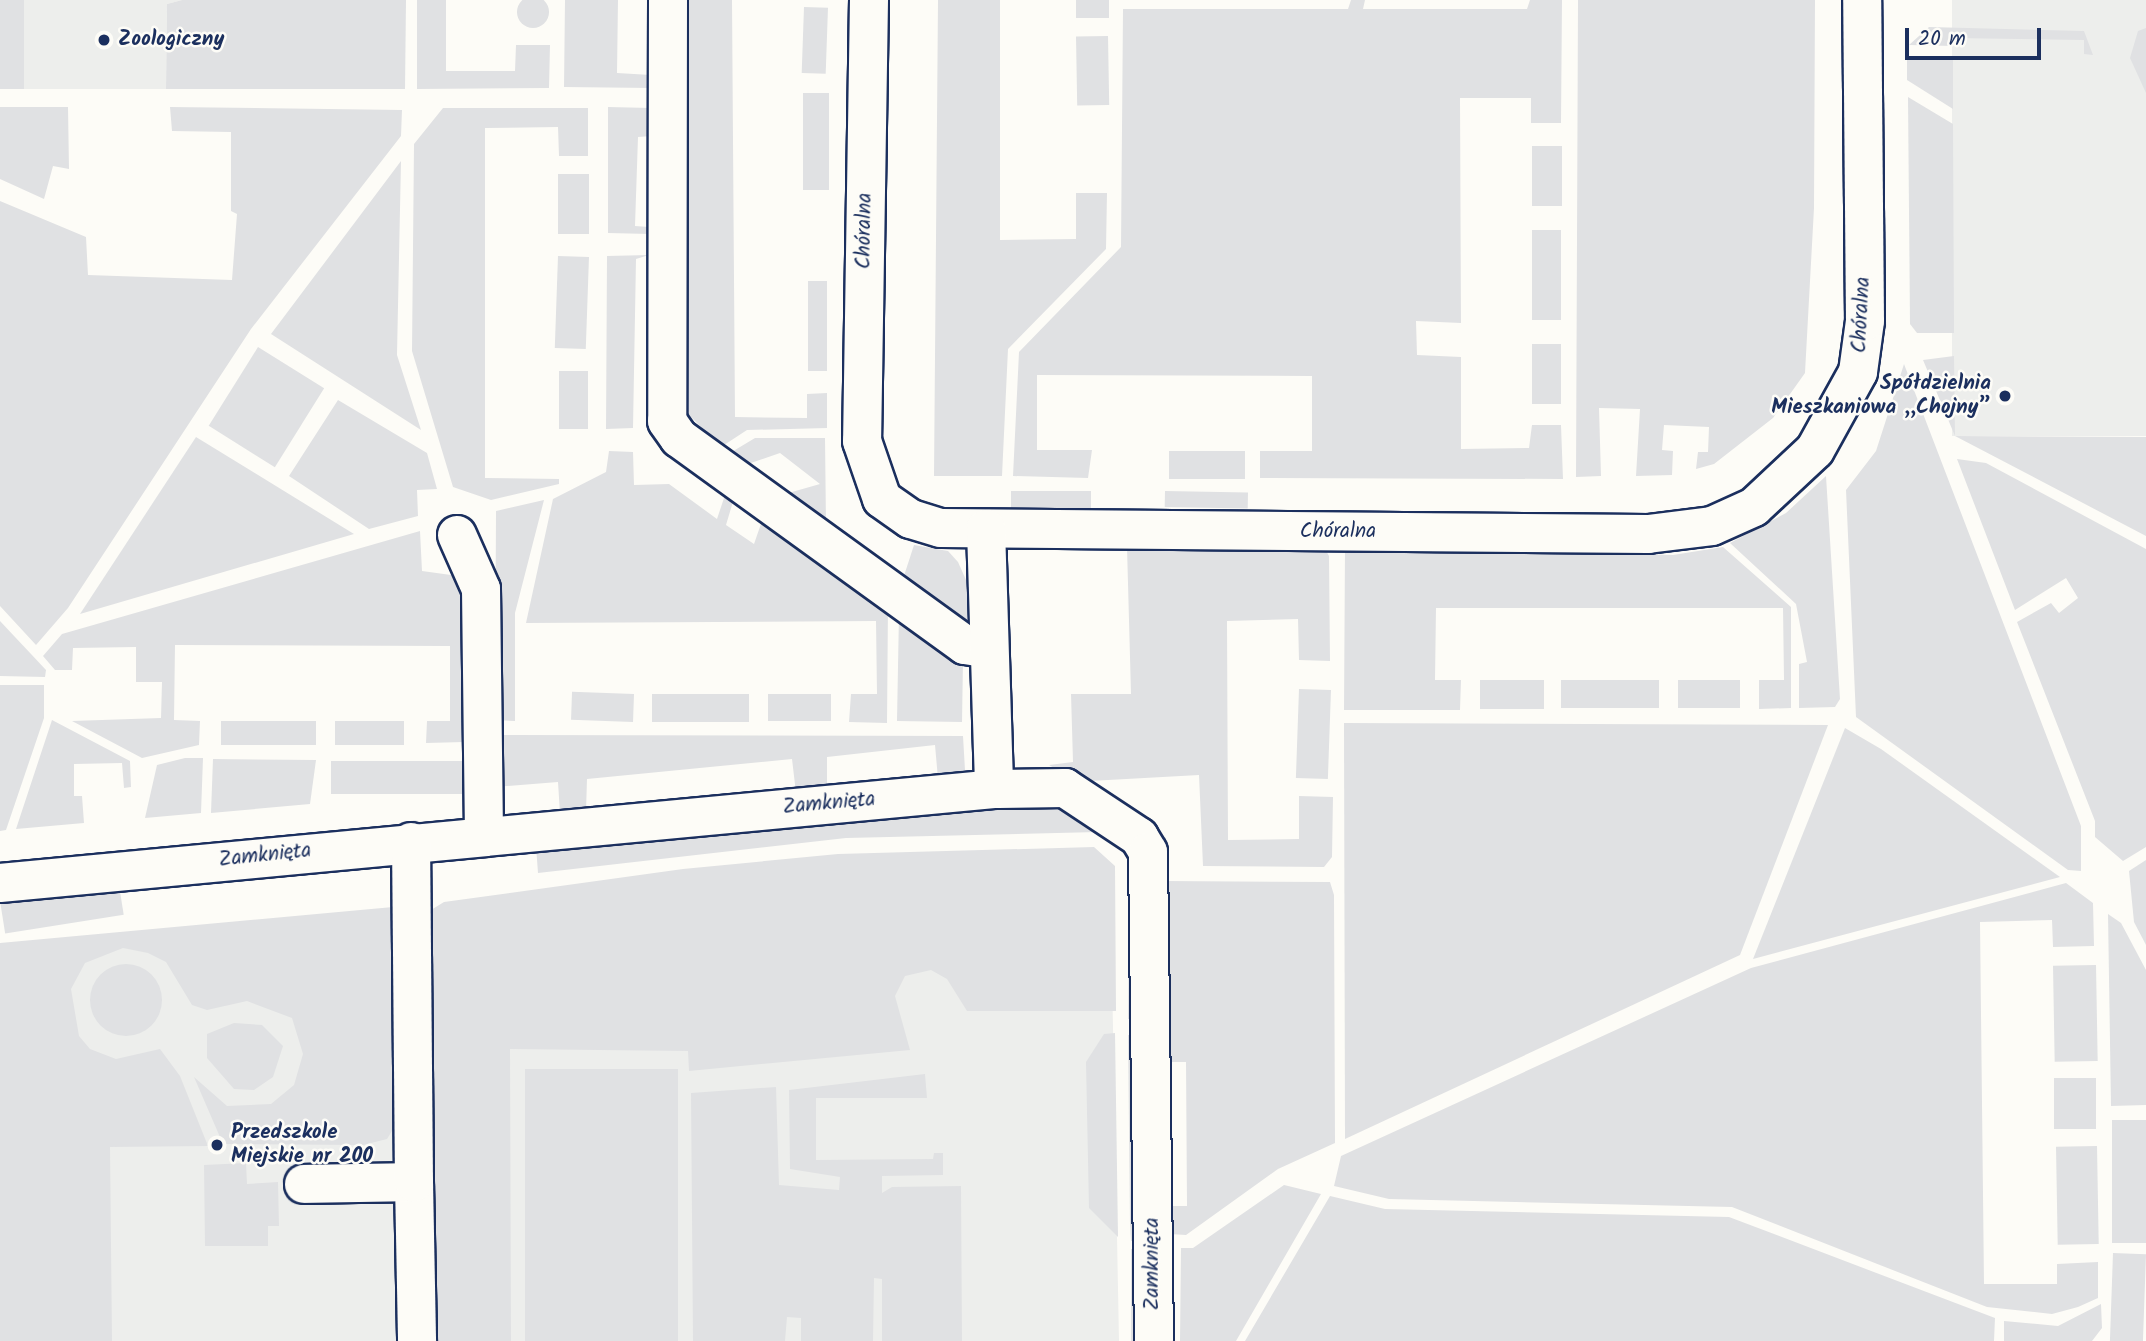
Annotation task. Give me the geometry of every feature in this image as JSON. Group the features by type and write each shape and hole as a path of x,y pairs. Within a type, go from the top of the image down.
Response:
{"street":[{"path":"668,0 667,421 679,438 965,645 989,649"},
{"name":"Chóralna","path":"869,0 862,441 868,473 882,499 911,519 941,528 986,529 1648,534 1712,526 1754,507 1815,450 1858,372 1865,321 1862,0"},
{"path":"986,529 994,789"},
{"path":"457,535 481,589 484,835"},
{"name":"Zamknięta","path":"0,883 484,835 994,789 1065,788 1147,844 1154,1341"},
{"path":"411,842 416,1341"},
{"path":"304,1184 414,1182"}],"shaded area":[{"path":"533,-4 544,1 549,12 544,23 533,28 522,23 517,12 522,1"},
{"path":"0,0 24,0 24,89 0,89"},
{"path":"23,0 182,0 167,4 166,89 24,89"},
{"path":"182,0 406,0 405,89 166,89 167,4"},
{"path":"417,0 446,0 446,71 515,71 516,45 550,45 549,88 417,89"},
{"path":"565,0 618,0 617,73 651,75 651,88 564,87"},
{"path":"681,0 732,0 735,417 807,418 807,394 827,393 827,428 747,430 721,447 686,412"},
{"path":"938,0 1000,0 1000,240 1076,239 1076,193 1107,193 1106,249 1008,349 1002,476 934,476"},
{"path":"1076,0 1109,0 1109,18 1076,18"},
{"path":"1351,0 1365,0 1363,9 1527,9 1530,0 1562,0 1561,123 1531,123 1531,98 1460,98 1461,323 1416,321 1417,355 1461,357 1461,449 1529,448 1532,425 1561,425 1563,479 1260,478 1260,451 1312,451 1312,376 1037,375 1037,450 1092,450 1088,478 1013,476 1019,352 1121,247 1123,9 1348,9"},
{"path":"1578,0 1815,0 1814,208 1805,373 1773,418 1714,464 1696,469 1698,452 1708,452 1709,427 1664,425 1662,450 1673,451 1672,475 1636,476 1640,409 1599,408 1601,476 1576,477"},
{"path":"1952,0 2146,0 2146,436 1952,436"},
{"path":"804,7 828,8 826,74 802,73"},
{"path":"1929,27 2084,31 2093,55 2084,54 2084,40 1953,38 1953,46 1909,45"},
{"path":"2146,28 2146,93 2130,58 2138,31"},
{"path":"1108,36 1109,105 1077,106 1076,37"},
{"path":"1907,60 1953,60 1953,109 1907,80"},
{"path":"803,93 829,93 829,190 803,190"},
{"path":"1908,97 1953,124 1954,333 1917,333 1910,324"},
{"path":"0,107 68,107 69,169 53,166 44,199 0,179"},
{"path":"170,107 402,110 401,136 251,329 68,608 36,645 0,606 0,201 86,237 88,275 232,280 237,214 231,211 231,132 172,131"},
{"path":"608,107 651,108 652,136 638,137 635,226 649,227 650,234 608,233"},
{"path":"443,108 588,108 588,156 559,156 558,127 485,128 485,478 559,479 559,484 491,500 453,487 412,351 414,144"},
{"path":"1532,146 1562,146 1562,206 1532,206"},
{"path":"401,161 397,355 421,430 271,334"},
{"path":"558,174 589,174 589,234 558,234"},
{"path":"1532,230 1561,230 1561,320 1532,320"},
{"path":"649,255 636,259 633,428 606,429 607,256"},
{"path":"558,256 589,257 586,349 555,348"},
{"path":"808,281 827,281 827,371 808,371"},
{"path":"1532,344 1561,344 1561,404 1532,404"},
{"path":"258,347 324,388 275,467 209,426"},
{"path":"1954,356 1955,436 1923,360"},
{"path":"1904,364 2081,826 2081,871 2068,870 1856,717 1846,490 1876,451"},
{"path":"559,371 588,371 588,429 559,429"},
{"path":"338,400 427,453 437,489 417,490 418,516 369,529 289,476"},
{"path":"1955,436 2146,437 2146,536"},
{"path":"196,437 354,534 80,614"},
{"path":"755,438 825,438 826,524 785,494 820,484 780,453 745,465 730,453"},
{"path":"609,451 633,452 634,485 669,484 717,519 727,489 735,495 726,525 754,544 764,515 888,605 887,723 849,722 851,694 877,694 876,621 526,623 553,499 606,472"},
{"path":"1169,451 1245,451 1245,479 1169,479"},
{"path":"1957,459 1986,463 2146,549 2146,847 2123,861 2095,837 2095,821 2017,622 2051,603 2059,613 2078,598 2066,578 2015,610"},
{"path":"1826,476 1840,699 1835,707 1799,708 1799,664 1807,662 1796,604 1730,543 1786,513"},
{"path":"1011,491 1091,491 1091,508 1011,508"},
{"path":"1165,491 1248,492 1248,508 1165,507"},
{"path":"544,500 515,613 515,721 495,720 496,511"},
{"path":"420,531 422,571 451,575 465,593 464,742 426,743 427,721 450,721 450,646 175,645 174,720 200,721 199,745 142,758 72,721 161,718 162,682 136,682 136,647 73,648 72,670 55,670 43,656 62,634"},
{"path":"914,545 948,551 958,562 970,589 968,627 902,582"},
{"path":"1127,547 1324,547 1329,556 1330,661 1299,660 1298,619 1227,621 1228,840 1299,839 1299,796 1333,797 1332,857 1324,867 1203,866 1199,775 1090,781 1088,787 1049,765 1073,762 1071,694 1131,694"},
{"path":"1723,547 1791,607 1791,708 1759,709 1759,680 1784,680 1783,608 1436,608 1435,680 1461,680 1460,710 1344,710 1345,548 1673,555"},
{"path":"899,613 963,660 962,722 897,721"},
{"path":"0,621 46,670 45,677 0,676"},
{"path":"1480,680 1544,680 1544,709 1480,709"},
{"path":"1561,680 1659,680 1659,708 1561,708"},
{"path":"1678,680 1740,680 1740,708 1678,708"},
{"path":"0,685 44,685 44,718 6,830 0,831"},
{"path":"1299,689 1331,690 1328,779 1296,778"},
{"path":"572,692 634,694 633,722 571,720"},
{"path":"652,694 749,694 749,722 652,722"},
{"path":"768,694 831,694 831,721 768,721"},
{"path":"52,720 130,761 131,787 124,788 122,763 74,764 74,796 82,796 84,823 16,829"},
{"path":"221,721 316,721 316,745 221,745"},
{"path":"335,721 404,721 404,745 335,745"},
{"path":"1344,723 1828,725 1740,955 1345,1139"},
{"path":"1845,728 1881,749 2060,877 1753,959"},
{"path":"496,735 963,736 965,770 938,779 935,745 827,757 827,789 796,793 792,759 587,779 586,812 560,814 558,782 495,787"},
{"path":"185,758 203,758 201,813 145,818 157,765"},
{"path":"213,759 316,760 310,804 211,813"},
{"path":"331,761 476,761 476,794 331,794"},
{"path":"1050,799 1098,832 846,838 538,873 536,846"},
{"path":"1094,847 1115,866 1116,1011 967,1011 947,979 931,970 905,976 895,996 910,1050 689,1071 688,1051 510,1049 511,1341 437,1341 431,910 444,902 683,869 838,854"},
{"path":"844,860 1110,870 1119,1341 0,1341 0,949 431,910"},
{"path":"2146,860 2146,945 2134,922 2129,871"},
{"path":"1129,876 1141,877 1137,1020 1128,1019"},
{"path":"1164,881 1330,882 1334,895 1335,1143 1278,1169 1186,1235 1169,1234 1169,1206 1187,1206 1186,1062 1166,1062"},
{"path":"2066,883 2093,903 2094,946 2053,947 2052,920 1980,922 1984,1284 2057,1284 2057,1264 2098,1262 2098,1298 2078,1307 2052,1314 1987,1307 1732,1207 1389,1199 1334,1186 1341,1156 1751,968"},
{"path":"119,885 124,915 5,933 0,904"},
{"path":"393,907 397,1123 387,1139 363,1145 223,1144 194,1077 227,1106 271,1104 294,1085 303,1054 292,1018 247,1001 207,1010 192,1005 166,962 148,953 123,948 85,963 71,989 79,1036 90,1049 116,1059 160,1049 180,1076 208,1146 110,1147 112,1341 0,1341 0,943"},
{"path":"2108,914 2121,923 2146,970 2146,1105 2111,1106"},
{"path":"126,964 140,967 152,974 159,986 162,1000 159,1014 152,1026 140,1033 126,1036 112,1033 100,1026 93,1014 90,1000 93,986 100,974 112,967"},
{"path":"2096,965 2098,1061 2055,1062 2053,966"},
{"path":"234,1023 262,1025 283,1046 273,1077 254,1090 234,1089 207,1058 207,1034"},
{"path":"1115,1033 1118,1237 1089,1208 1086,1062 1104,1034"},
{"path":"1128,1035 1138,1035 1139,1241 1131,1241 1130,1224"},
{"path":"525,1069 678,1069 678,1341 525,1341"},
{"path":"925,1074 927,1098 816,1098 816,1160 933,1159 934,1153 943,1153 943,1175 882,1176 882,1193 892,1187 961,1186 962,1341 882,1341 882,1279 874,1278 873,1341 801,1341 801,1318 787,1317 785,1341 693,1341 691,1093 776,1087 779,1185 839,1190 840,1177 790,1169 789,1090"},
{"path":"2054,1078 2096,1078 2096,1129 2054,1129"},
{"path":"2112,1120 2146,1120 2146,1243 2112,1243"},
{"path":"2097,1146 2099,1244 2058,1245 2056,1147"},
{"path":"246,1163 247,1184 278,1182 279,1226 268,1226 268,1246 205,1246 204,1165"},
{"path":"1284,1185 1321,1194 1236,1341 1180,1341 1181,1248 1193,1248"},
{"path":"1330,1196 1385,1209 1729,1217 1995,1318 1994,1341 1245,1341"},
{"path":"1131,1249 1140,1249 1140,1341 1131,1341"},
{"path":"2113,1253 2146,1254 2143,1341 2110,1341"},
{"path":"2101,1304 2102,1328 2092,1341 2004,1341 2004,1321 2058,1326"}],"place":[{"name":"Zoologiczny","path":"104,40"},
{"name":"Spółdzielnia Mieszkaniowa „Chojny”","path":"2005,396"},
{"name":"Przedszkole Miejskie nr 200","path":"217,1145"}]}
